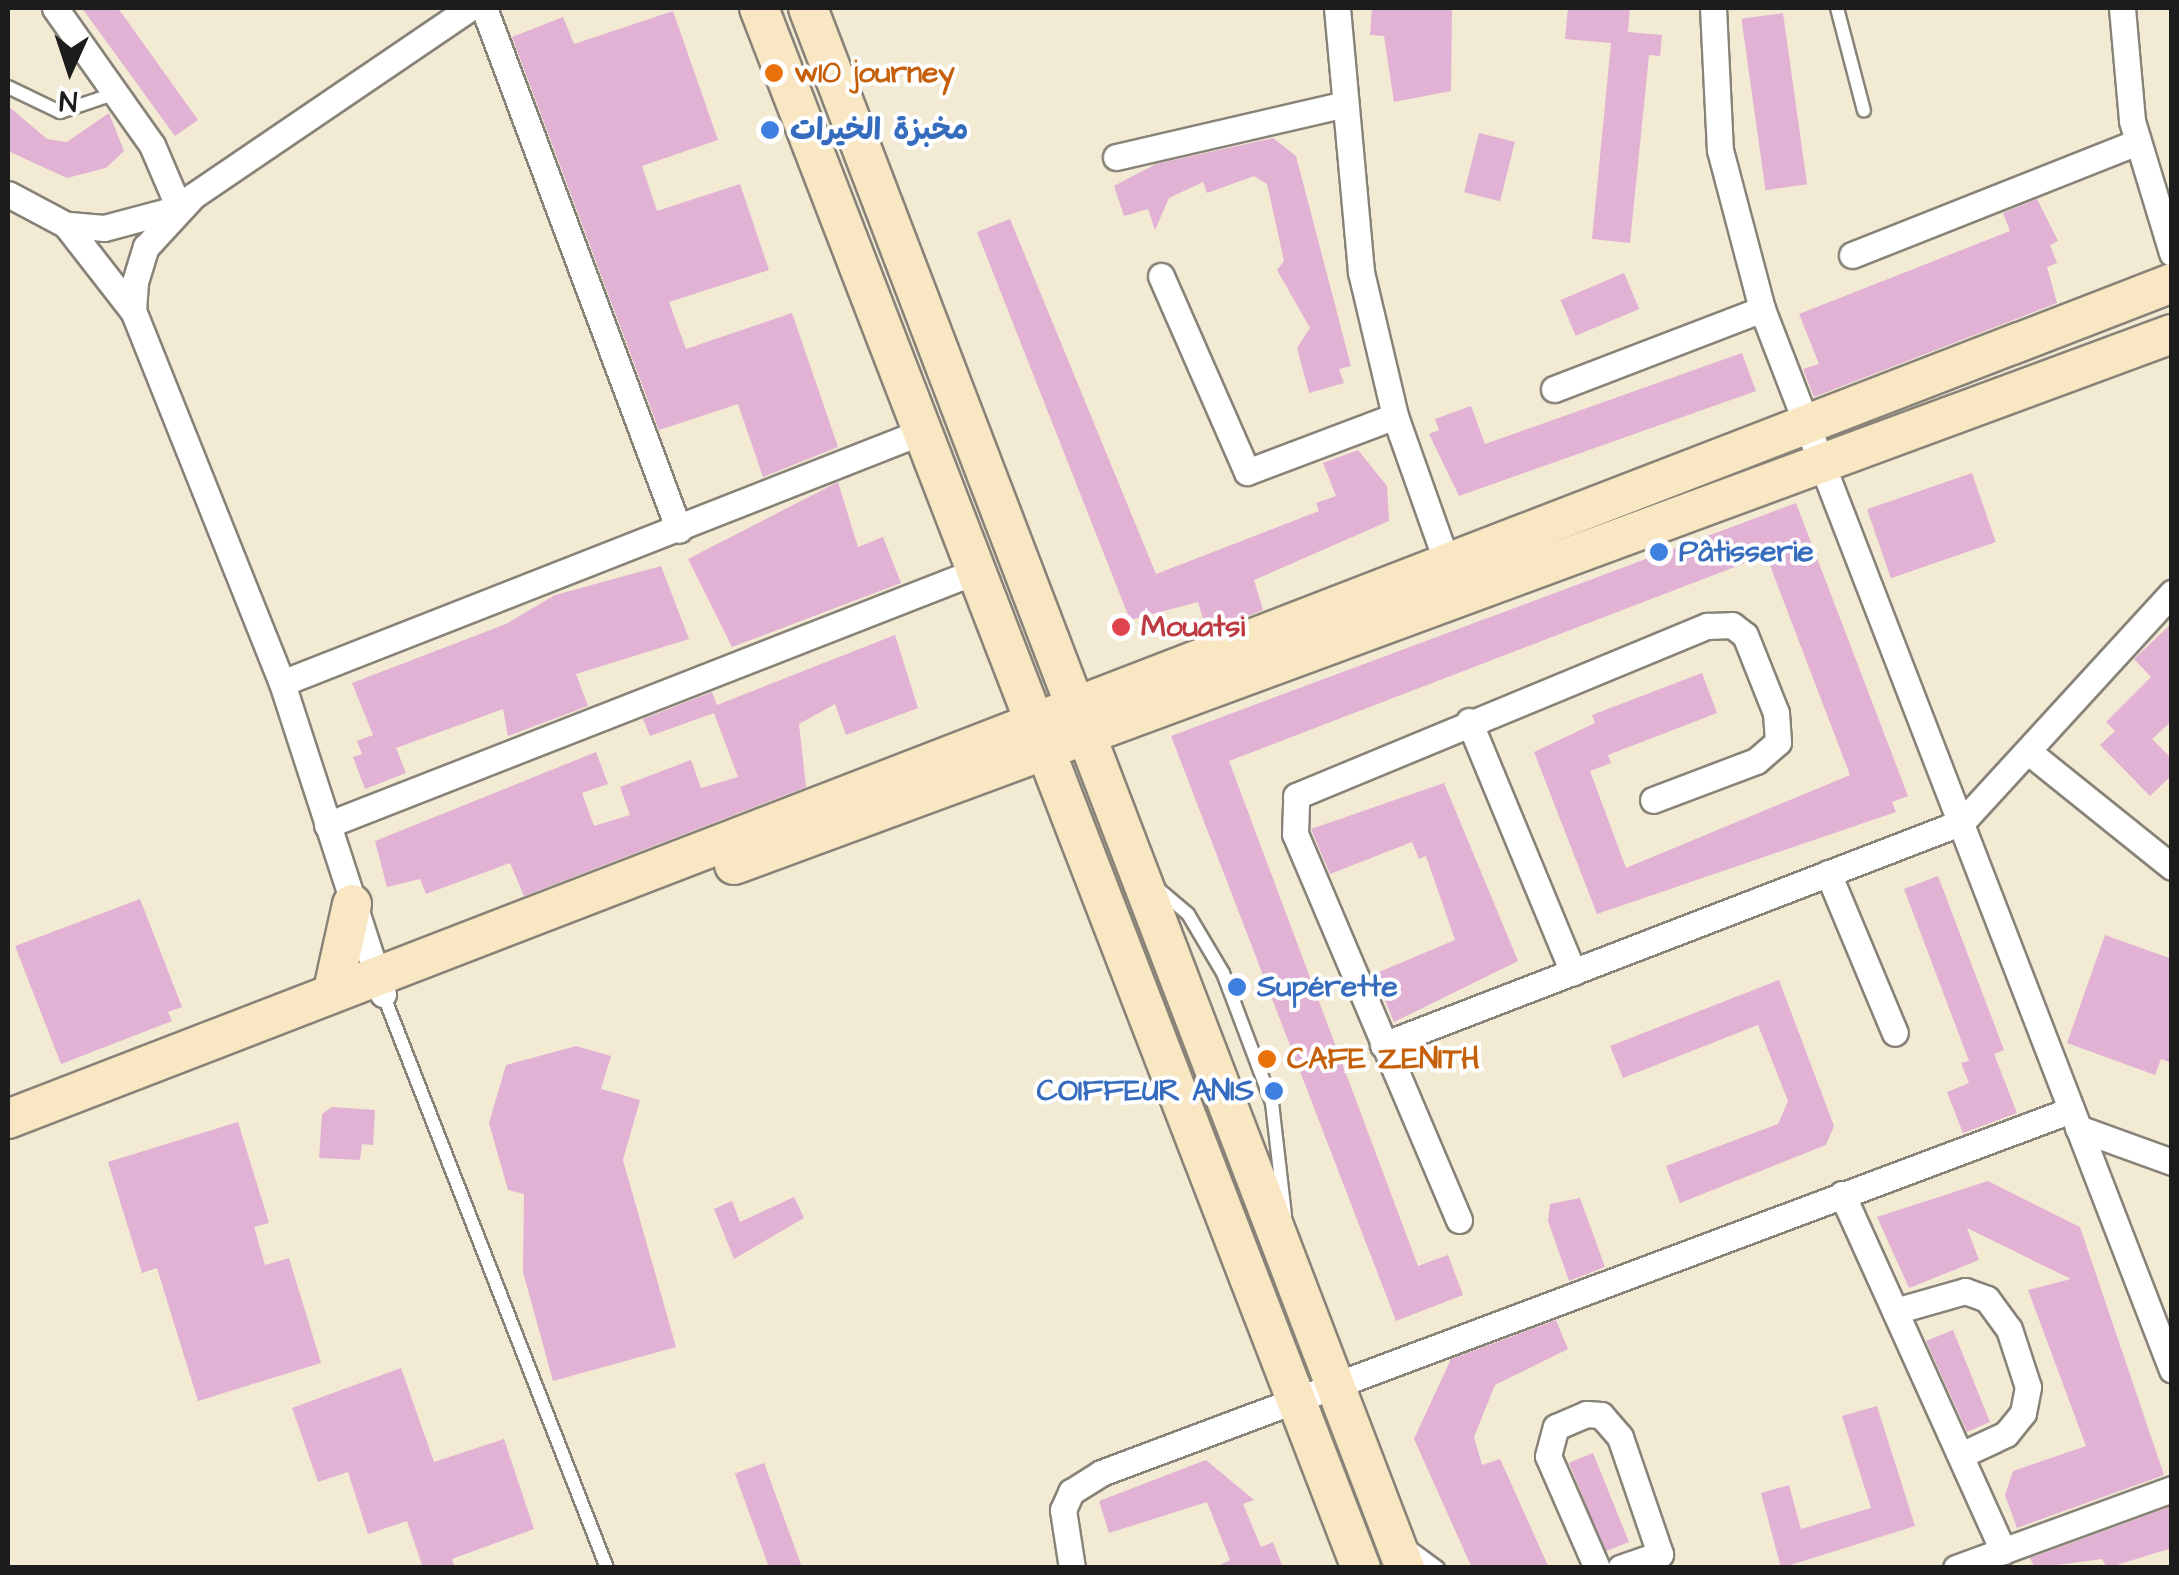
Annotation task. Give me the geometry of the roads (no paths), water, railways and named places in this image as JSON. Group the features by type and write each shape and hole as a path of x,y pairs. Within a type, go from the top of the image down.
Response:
{"main road":[{"path":"759,8 976,570 1135,873 1400,1553"},
{"path":"808,8 1296,1397 1360,1568"},
{"path":"8,1141 379,984 1060,727 1444,560 2172,283"},
{"path":"1060,727 1461,598 1820,460 2172,334"},
{"path":"332,990 352,904"},
{"path":"8,1119 332,990 379,984"}],"street":[{"path":"55,8 116,94 178,208"},
{"path":"134,312 146,246 178,208 470,8"},
{"path":"484,8 679,530"},
{"path":"1337,8 1342,104 1361,272 1394,416 1461,598"},
{"path":"1713,8 1720,150 1762,308 2172,1370"},
{"path":"2122,8 2137,142 2172,253"},
{"path":"1116,158 1342,104"},
{"path":"1852,256 2137,142"},
{"path":"8,194 66,225 104,228 178,208"},
{"path":"66,225 134,312 282,683 379,984"},
{"path":"1162,276 1248,472 1394,416"},
{"path":"1554,388 1762,308"},
{"path":"282,683 921,432"},
{"path":"327,825 976,570"},
{"path":"1383,1045 1962,822 2030,753 2172,594"},
{"path":"1459,1220 1383,1045 1291,808 1305,786 1732,624 1745,635 1776,714 1778,742 1756,761 1653,800"},
{"path":"1469,721 1573,972"},
{"path":"2030,753 2172,867"},
{"path":"1828,874 1895,1033"},
{"path":"1072,1568 1063,1510 1084,1480 1842,1194 2075,1119 2172,1162"},
{"path":"1842,1194 2003,1551"},
{"path":"1895,1311 1965,1291 1996,1308 2009,1329 2028,1386 2023,1414 2006,1434 1960,1455"},
{"path":"1596,1568 1548,1456 1556,1427 1586,1414 1601,1415 1620,1436 1663,1561 1620,1568"},
{"path":"1956,1568 2172,1489"}],"lane":[{"path":"1837,8 1864,111"},
{"path":"8,87 60,112 116,94"},
{"path":"379,984 607,1568"},
{"path":"1400,1553 1438,1568"}],"place":[{"name":"w10 journey","path":"774,73"},
{"name":"مخبزة الخيرات","path":"770,130"},
{"name":"Pâtisserie","path":"1659,552"},
{"name":"Mouatsi","path":"1121,627"},
{"name":"Supérette","path":"1237,987"},
{"name":"CAFE ZENITH","path":"1267,1059"},
{"name":"COIFFEUR ANIS","path":"1274,1091"}]}
